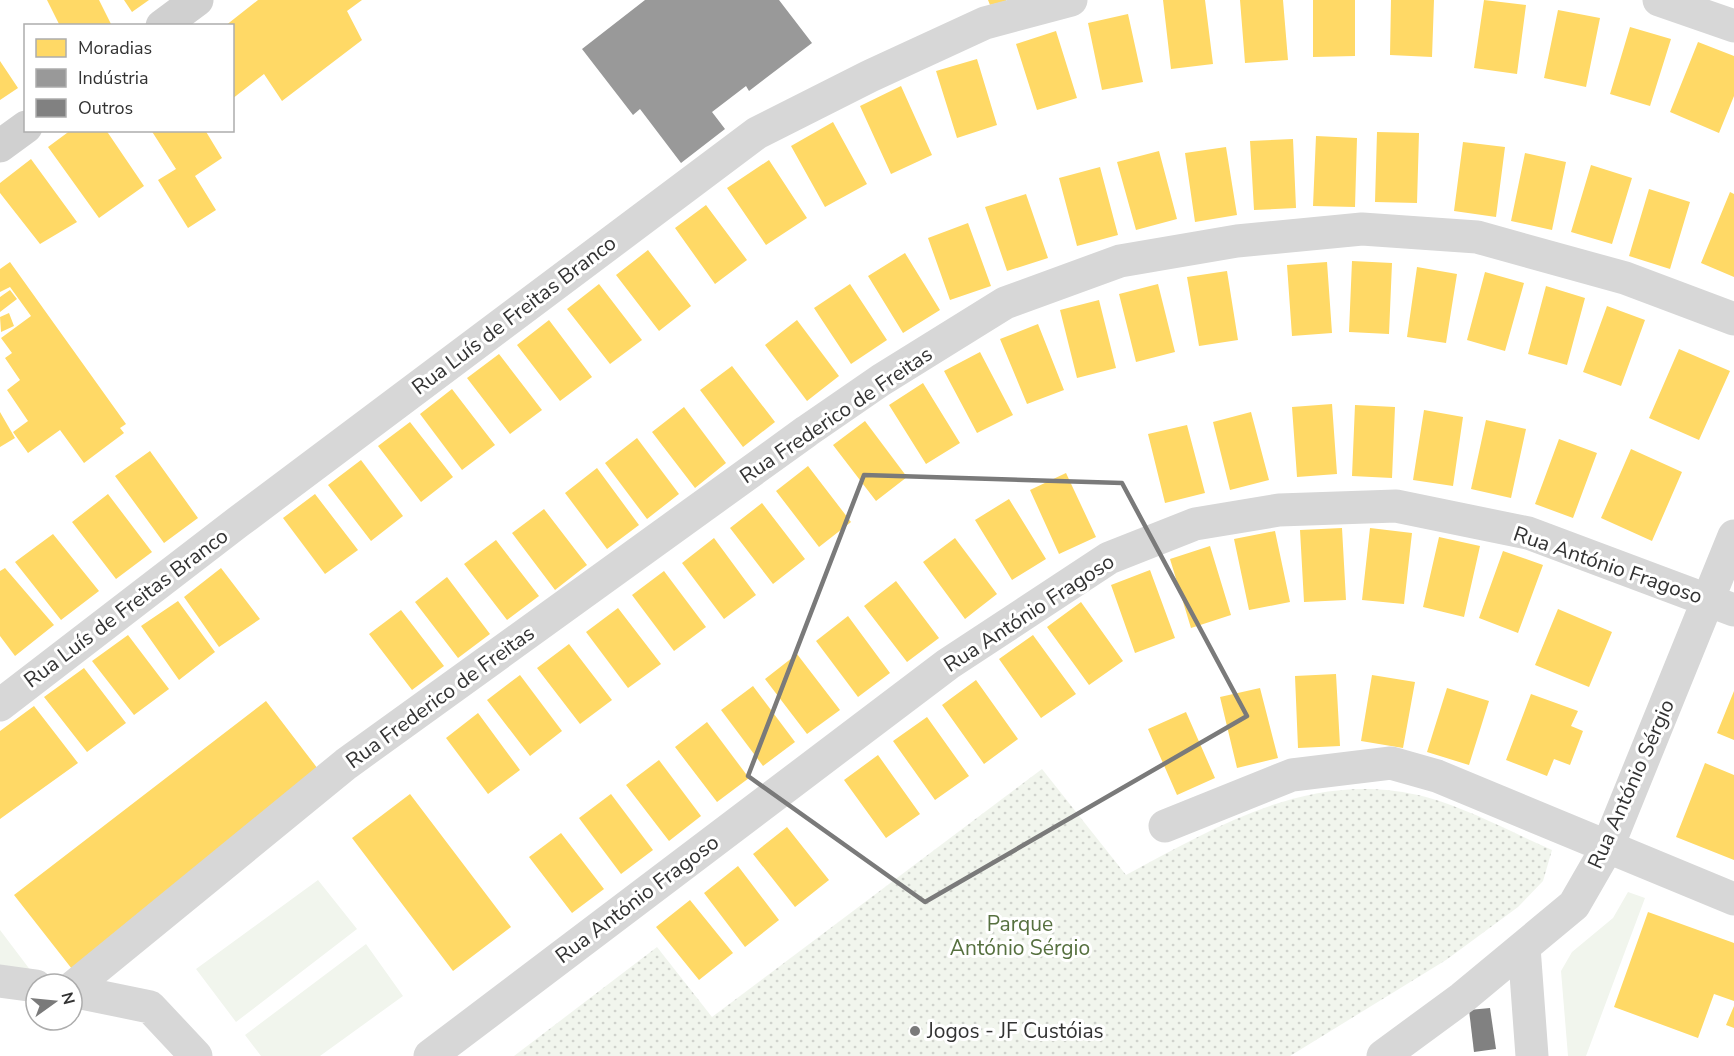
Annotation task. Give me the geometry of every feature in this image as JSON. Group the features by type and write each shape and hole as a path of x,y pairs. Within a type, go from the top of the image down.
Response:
{"street":[{"path":"165,24 197,0"},
{"name":"Rua Luís de Freitas Branco","path":"0,705 238,522 757,133 870,76 985,23 1071,0"},
{"path":"1659,0 1734,26"},
{"path":"0,146 24,128"},
{"name":"Rua Frederico de Freitas","path":"84,979 346,764 807,431 881,380 1005,303 1120,261 1238,241 1362,229 1477,237 1625,278 1734,319"},
{"name":"Rua António Fragoso","path":"430,1056 948,664 1109,558 1195,524 1279,510 1396,506 1528,533 1721,605"},
{"name":"Rua António Sérgio","path":"1383,1056 1462,998 1574,905 1608,846 1721,605 1734,536"},
{"path":"1164,826 1292,775 1340,767 1391,764 1437,776 1734,899"},
{"path":"1524,947 1532,1056"},
{"path":"0,981 24,984"},
{"path":"84,992 150,1007 196,1056"}],"highlighted area":[{"path":"864,475 1122,483 1247,716 925,902 748,776"}],"green space":[{"name":"Parque António Sérgio","path":"1042,769 1126,875 1233,820 1307,795 1345,790 1385,790 1426,797 1474,814 1552,850 1543,881 1518,907 1446,960 1290,1056 514,1056 657,947 712,1017"},
{"path":"318,880 357,929 236,1022 196,969"},
{"path":"1628,892 1645,898 1586,1056 1568,1056 1561,971 1572,952 1613,918"},
{"path":"0,930 31,971 0,967"},
{"path":"366,944 403,996 320,1056 261,1056 245,1035"}],"building: Moradias":[{"path":"47,0 99,0 111,24 59,24"},
{"path":"124,0 149,0 132,12"},
{"path":"258,0 362,0 347,11 362,40 282,101 264,74 234,97 234,24 228,24"},
{"path":"988,0 1006,0 1006,1 990,5"},
{"path":"1163,0 1205,0 1213,64 1171,69"},
{"path":"1240,0 1283,0 1288,60 1245,63"},
{"path":"1313,0 1355,0 1355,56 1313,57"},
{"path":"1391,0 1434,0 1432,57 1390,55"},
{"path":"1484,0 1526,5 1517,74 1474,68"},
{"path":"1558,10 1600,18 1586,87 1544,78"},
{"path":"1128,14 1143,82 1102,90 1088,23"},
{"path":"1630,27 1671,39 1650,106 1610,94"},
{"path":"1056,31 1077,98 1037,110 1016,44"},
{"path":"1698,42 1734,56 1734,96 1719,133 1670,112"},
{"path":"977,59 997,125 957,138 936,71"},
{"path":"0,61 18,88 0,100"},
{"path":"901,86 932,155 891,174 860,106"},
{"path":"833,122 867,184 825,207 791,146"},
{"path":"68,132 107,132 144,186 99,218 48,147"},
{"path":"152,132 206,132 222,158 195,176 216,210 188,228 158,180 176,169"},
{"path":"1377,132 1419,133 1417,203 1375,202"},
{"path":"1316,136 1357,138 1355,207 1313,206"},
{"path":"1293,139 1296,208 1254,210 1250,141"},
{"path":"1463,142 1505,147 1496,217 1454,211"},
{"path":"1226,147 1237,215 1195,222 1185,153"},
{"path":"1159,151 1177,219 1136,230 1117,162"},
{"path":"1525,153 1566,162 1552,230 1511,221"},
{"path":"31,159 77,222 40,244 0,193 0,183"},
{"path":"769,160 807,218 766,245 727,188"},
{"path":"1591,165 1632,178 1612,244 1571,232"},
{"path":"1100,167 1118,235 1077,246 1059,178"},
{"path":"1649,189 1690,202 1670,269 1629,256"},
{"path":"1730,192 1734,194 1734,277 1701,263"},
{"path":"1026,194 1048,258 1007,271 985,207"},
{"path":"706,205 747,260 715,284 675,228"},
{"path":"968,223 991,286 950,300 928,238"},
{"path":"648,250 691,306 659,331 616,275"},
{"path":"905,253 940,310 903,333 868,276"},
{"path":"1352,261 1392,263 1389,334 1349,332"},
{"path":"10,262 126,424 120,428 124,433 84,463 60,430 28,453 13,432 28,421 7,390 20,380 5,358 12,353 1,338 31,316 10,287 0,292 0,269"},
{"path":"1327,262 1332,333 1292,336 1287,265"},
{"path":"1417,267 1457,274 1446,343 1407,337"},
{"path":"1227,271 1238,340 1199,346 1187,277"},
{"path":"1485,272 1524,283 1505,351 1467,340"},
{"path":"599,284 642,340 610,364 567,309"},
{"path":"850,284 887,340 851,364 814,308"},
{"path":"1158,284 1175,352 1136,362 1119,294"},
{"path":"1546,286 1585,298 1567,365 1528,354"},
{"path":"10,290 17,299 0,312 0,297"},
{"path":"1099,300 1116,368 1077,378 1060,310"},
{"path":"1607,306 1645,320 1621,386 1583,372"},
{"path":"9,313 14,326 1,332 0,317"},
{"path":"549,320 592,377 560,401 517,345"},
{"path":"797,320 839,376 807,401 765,345"},
{"path":"1038,324 1064,390 1027,404 1000,339"},
{"path":"1679,349 1730,371 1699,440 1649,418"},
{"path":"980,352 1013,415 977,433 944,371"},
{"path":"499,354 542,410 510,434 467,378"},
{"path":"732,366 775,422 743,447 700,390"},
{"path":"923,383 960,443 926,464 889,405"},
{"path":"452,389 495,445 462,470 420,414"},
{"path":"1332,404 1337,474 1297,477 1292,407"},
{"path":"1355,405 1395,407 1392,478 1352,476"},
{"path":"684,407 726,463 695,488 652,432"},
{"path":"1424,410 1463,417 1453,486 1413,480"},
{"path":"0,412 15,438 0,447"},
{"path":"1251,412 1269,480 1230,490 1213,422"},
{"path":"1486,420 1526,429 1511,498 1471,489"},
{"path":"865,421 907,477 876,501 833,445"},
{"path":"410,422 453,477 421,502 378,446"},
{"path":"1187,425 1205,493 1165,503 1148,434"},
{"path":"637,438 679,494 647,519 605,463"},
{"path":"1559,439 1597,453 1573,518 1535,504"},
{"path":"1631,449 1682,472 1652,541 1601,518"},
{"path":"150,451 198,518 164,543 115,476"},
{"path":"361,460 403,516 371,541 328,485"},
{"path":"808,466 851,522 819,547 776,491"},
{"path":"597,468 639,525 607,549 565,493"},
{"path":"1066,473 1096,537 1059,554 1030,490"},
{"path":"108,494 152,552 116,579 72,522"},
{"path":"315,494 358,550 325,574 283,518"},
{"path":"1009,499 1046,559 1012,580 975,520"},
{"path":"762,503 805,559 773,584 730,528"},
{"path":"544,509 587,565 555,590 512,533"},
{"path":"1342,528 1346,600 1304,602 1300,530"},
{"path":"1370,528 1412,533 1404,604 1362,600"},
{"path":"1275,531 1290,602 1249,610 1234,539"},
{"path":"53,534 99,591 61,620 15,562"},
{"path":"1439,537 1480,546 1464,617 1423,607"},
{"path":"714,538 756,595 724,619 682,563"},
{"path":"955,538 997,594 965,619 923,562"},
{"path":"496,540 539,596 507,620 464,564"},
{"path":"1210,546 1231,615 1191,628 1170,559"},
{"path":"1503,551 1543,565 1518,633 1479,618"},
{"path":"5,568 54,625 15,656 0,636 0,571"},
{"path":"221,568 260,619 219,647 184,597"},
{"path":"1150,570 1175,638 1135,653 1111,585"},
{"path":"664,571 706,627 674,651 632,595"},
{"path":"447,577 490,634 458,658 415,602"},
{"path":"896,581 939,638 907,662 864,606"},
{"path":"178,601 215,652 179,680 141,626"},
{"path":"1081,602 1123,661 1089,685 1047,627"},
{"path":"618,608 661,664 628,688 586,632"},
{"path":"1558,609 1612,632 1589,687 1535,665"},
{"path":"401,610 444,666 412,690 369,634"},
{"path":"848,616 890,673 858,697 816,641"},
{"path":"128,635 169,689 134,715 92,661"},
{"path":"1033,635 1076,694 1041,718 999,659"},
{"path":"569,644 612,700 580,724 537,668"},
{"path":"797,654 840,710 807,734 765,679"},
{"path":"84,668 126,723 87,752 44,697"},
{"path":"1336,674 1340,746 1298,748 1295,676"},
{"path":"520,675 562,731 530,756 487,700"},
{"path":"1372,675 1415,682 1403,748 1361,741"},
{"path":"976,680 1018,739 984,764 942,705"},
{"path":"753,686 795,742 763,766 721,710"},
{"path":"1260,688 1278,758 1237,768 1220,697"},
{"path":"1447,688 1489,701 1469,765 1427,752"},
{"path":"1734,691 1734,740 1717,733"},
{"path":"1531,694 1578,711 1571,726 1583,731 1570,765 1554,759 1547,776 1506,760"},
{"path":"266,701 318,769 72,969 14,895"},
{"path":"34,706 78,763 0,819 0,731"},
{"path":"1186,712 1215,778 1177,795 1148,729"},
{"path":"478,713 520,770 488,794 446,738"},
{"path":"927,717 969,776 935,800 893,741"},
{"path":"707,722 749,778 717,802 675,747"},
{"path":"878,755 920,814 886,838 844,780"},
{"path":"659,760 701,816 669,841 626,785"},
{"path":"1705,763 1734,775 1734,860 1676,837"},
{"path":"410,794 511,927 453,971 352,838"},
{"path":"611,794 653,850 621,874 579,818"},
{"path":"787,827 829,880 795,907 753,854"},
{"path":"561,833 604,889 572,913 529,857"},
{"path":"738,866 779,920 745,947 704,893"},
{"path":"690,900 733,953 699,980 656,927"},
{"path":"1648,912 1734,943 1734,1001 1714,994 1698,1038 1614,1007"},
{"path":"1734,1006 1734,1028 1726,1025"}],"building: Indústria":[{"path":"645,0 779,0 812,43 749,91 746,86 712,112 725,129 681,163 640,109 633,115 582,49"}],"building: Outros":[{"path":"1490,1008 1496,1049 1474,1052 1469,1010"}],"place":[{"name":"Jogos - JF Custóias","path":"915,1031"}]}
